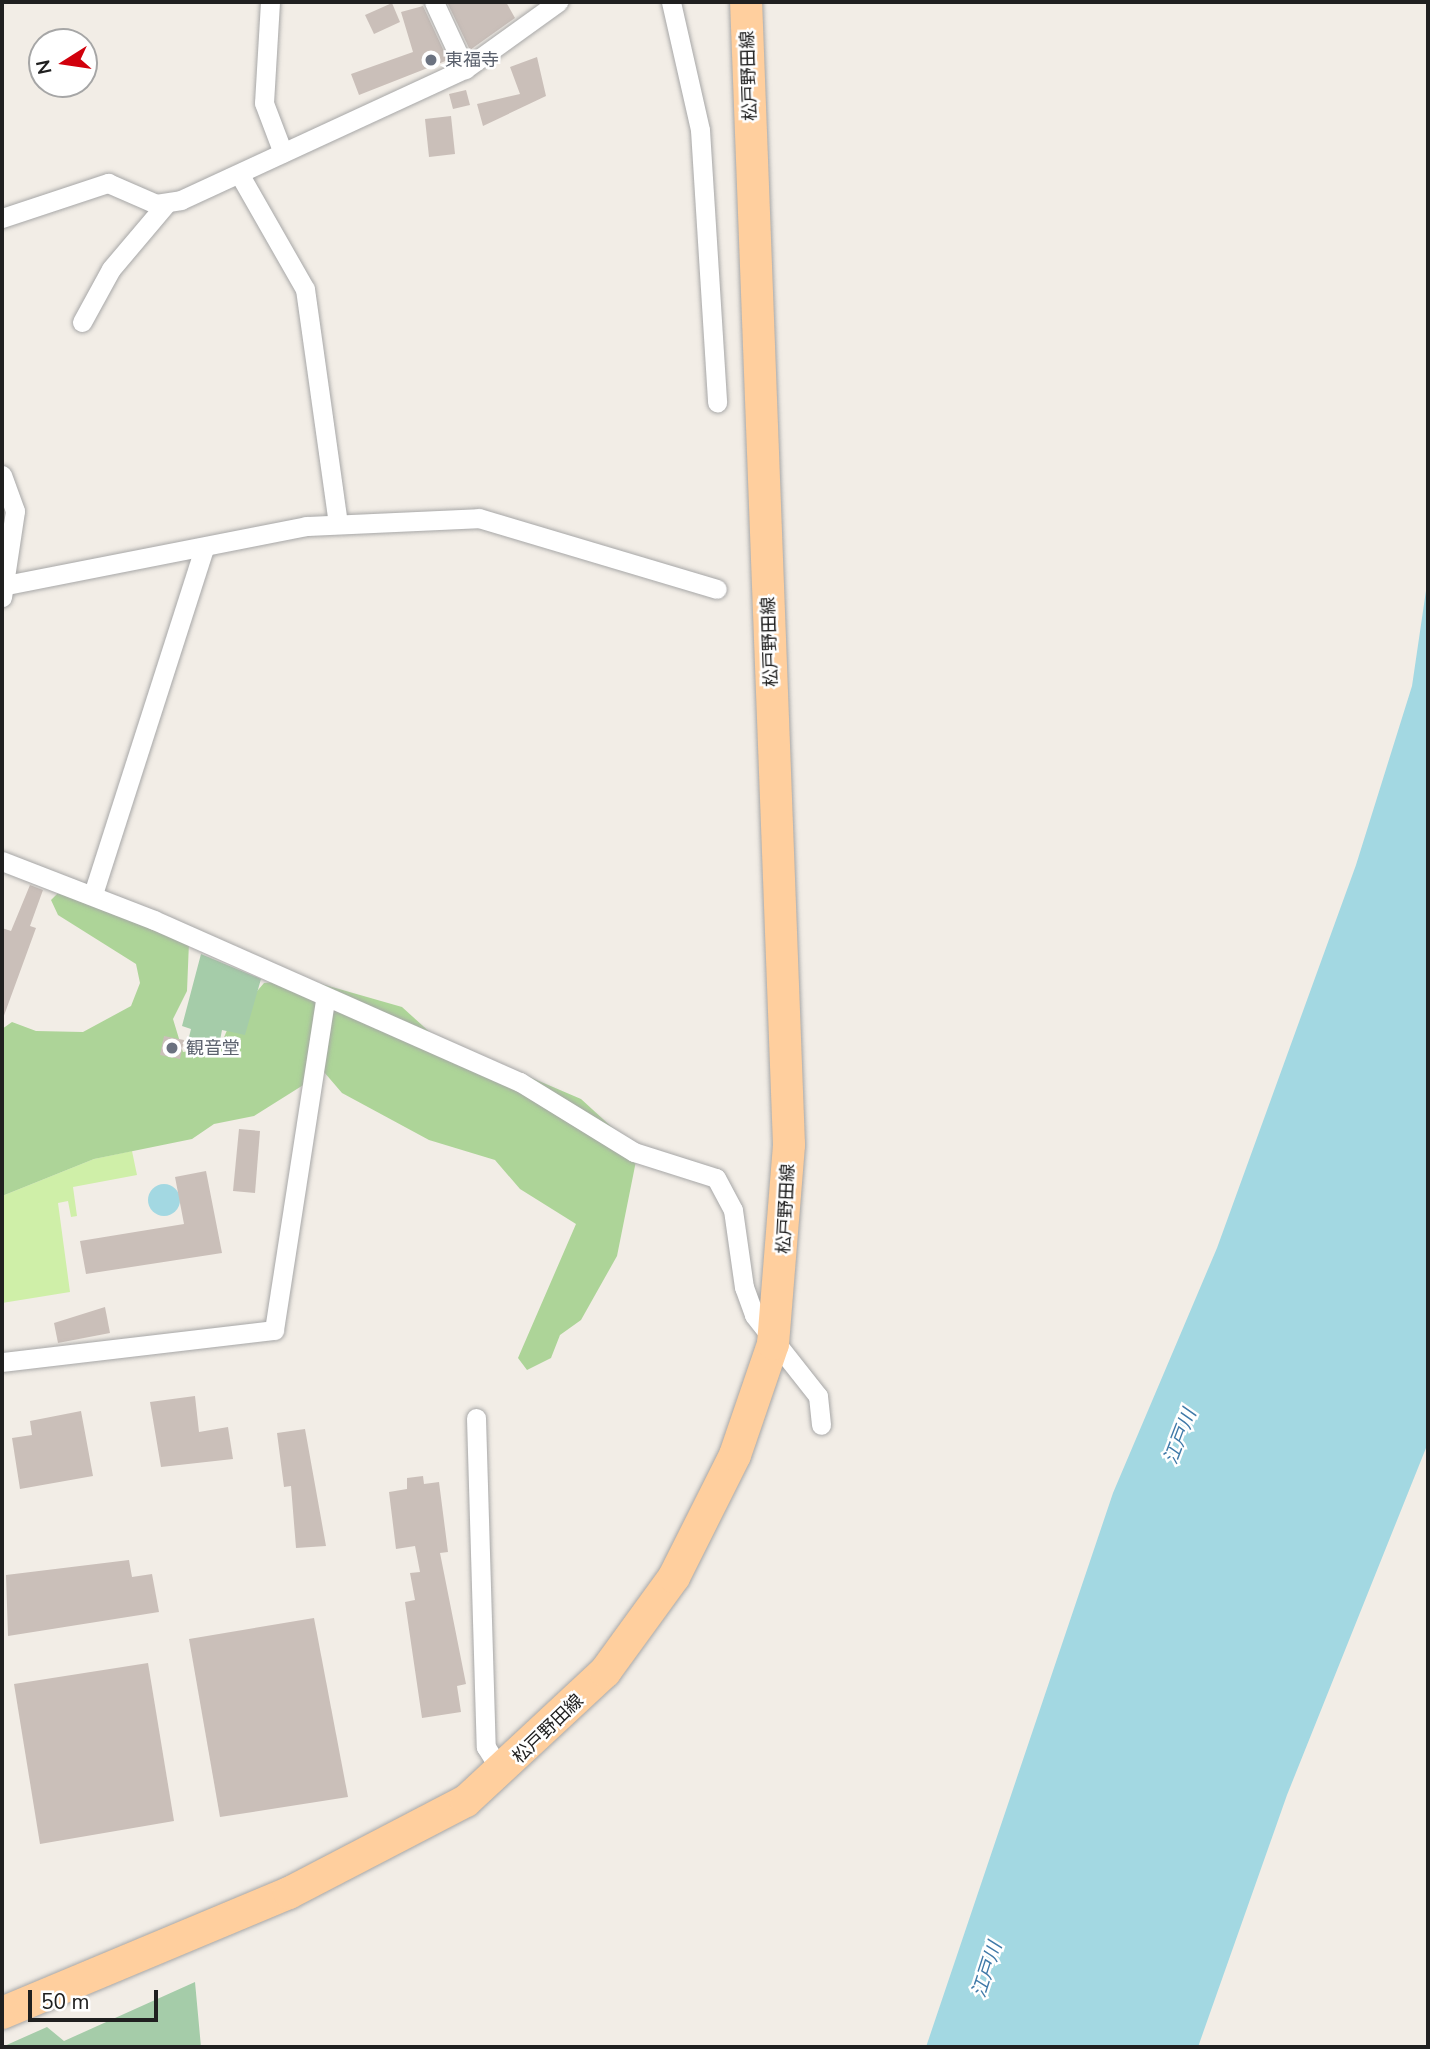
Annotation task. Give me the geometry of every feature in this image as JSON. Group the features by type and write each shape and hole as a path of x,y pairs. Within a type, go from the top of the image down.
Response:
{"main road":[{"name":"松戸野田線","path":"2,2013 387,1847 502,1773 605,1672 674,1577 735,1455 773,1344 788,1221 789,1133 746,2"}],"street":[{"path":"270,2 264,103 283,153"},
{"path":"434,2 465,69"},
{"path":"82,322 111,270 165,205 241,177 283,153 465,69 558,2"},
{"path":"671,2 700,130 717,402"},
{"path":"241,177 306,289 338,524"},
{"path":"2,218 108,183 165,205"},
{"path":"2,475 15,511 4,591 204,548 338,524 496,520 717,589"},
{"path":"93,894 204,548"},
{"path":"2,861 93,894 326,1000 520,1082 634,1152 716,1178 733,1210 744,1287 773,1344 818,1396 821,1425"},
{"path":"2,1362 274,1330 326,1000"},
{"path":"476,1418 486,1747 502,1773"}],"green space":[{"path":"62,889 189,942 187,991 173,1019 183,1052 220,1047 230,1023 264,983 304,979 402,1007 434,1036 581,1099 638,1151 617,1256 581,1320 560,1335 551,1358 527,1370 518,1358 576,1224 520,1189 495,1160 429,1140 342,1093 324,1072 254,1116 214,1124 192,1139 94,1159 2,1196 2,1029 12,1022 36,1031 83,1032 131,1006 140,983 136,964 58,915 51,900"},
{"path":"201,954 261,979 245,1035 222,1030 217,1056 186,1049 191,1029 182,1026"},
{"path":"132,1151 137,1175 73,1187 77,1216 71,1217 68,1201 58,1203 70,1292 2,1303 2,1196 94,1159"},
{"path":"195,1982 201,2047 2,2047 47,2027 64,2041"}],"water":[{"name":"江戸川","path":"1428,577 1428,1443 1287,1795 1198,2047 926,2047 1113,1493 1217,1248 1356,865 1412,686"},
{"path":"164,1184 176,1188 180,1200 176,1212 164,1216 152,1212 148,1200 152,1188"}],"building":[{"path":"447,2 506,2 515,18 470,50"},
{"path":"392,3 400,22 374,34 365,15"},
{"path":"423,6 448,60 359,95 351,74 413,52 401,12"},
{"path":"537,57 546,96 483,126 477,104 520,94 510,67"},
{"path":"466,90 470,105 453,109 449,94"},
{"path":"451,116 455,154 429,157 425,119"},
{"path":"30,885 43,890 30,926 36,928 2,1021 2,928 11,931"},
{"name":"観音堂","path":"164,1036 184,1040 180,1059 160,1055"},
{"path":"239,1129 260,1131 255,1193 233,1191"},
{"path":"206,1171 222,1253 86,1274 80,1241 184,1224 175,1177"},
{"path":"105,1307 110,1333 58,1343 54,1323"},
{"path":"195,1396 199,1432 228,1427 233,1459 161,1467 150,1402"},
{"path":"81,1411 93,1476 20,1489 12,1438 32,1435 30,1421"},
{"path":"305,1429 326,1546 296,1548 291,1486 284,1487 277,1433"},
{"path":"423,1476 424,1484 439,1482 448,1552 440,1553 466,1684 457,1686 461,1712 422,1718 405,1602 415,1600 410,1573 420,1572 415,1546 396,1549 389,1492 407,1489 407,1478"},
{"path":"129,1560 132,1577 152,1574 159,1612 8,1636 6,1575"},
{"path":"314,1618 348,1797 220,1817 189,1639"},
{"path":"148,1663 174,1821 40,1844 14,1684"}],"place":[{"name":"東福寺","path":"431,60"},
{"name":"観音堂","path":"172,1048"}]}
